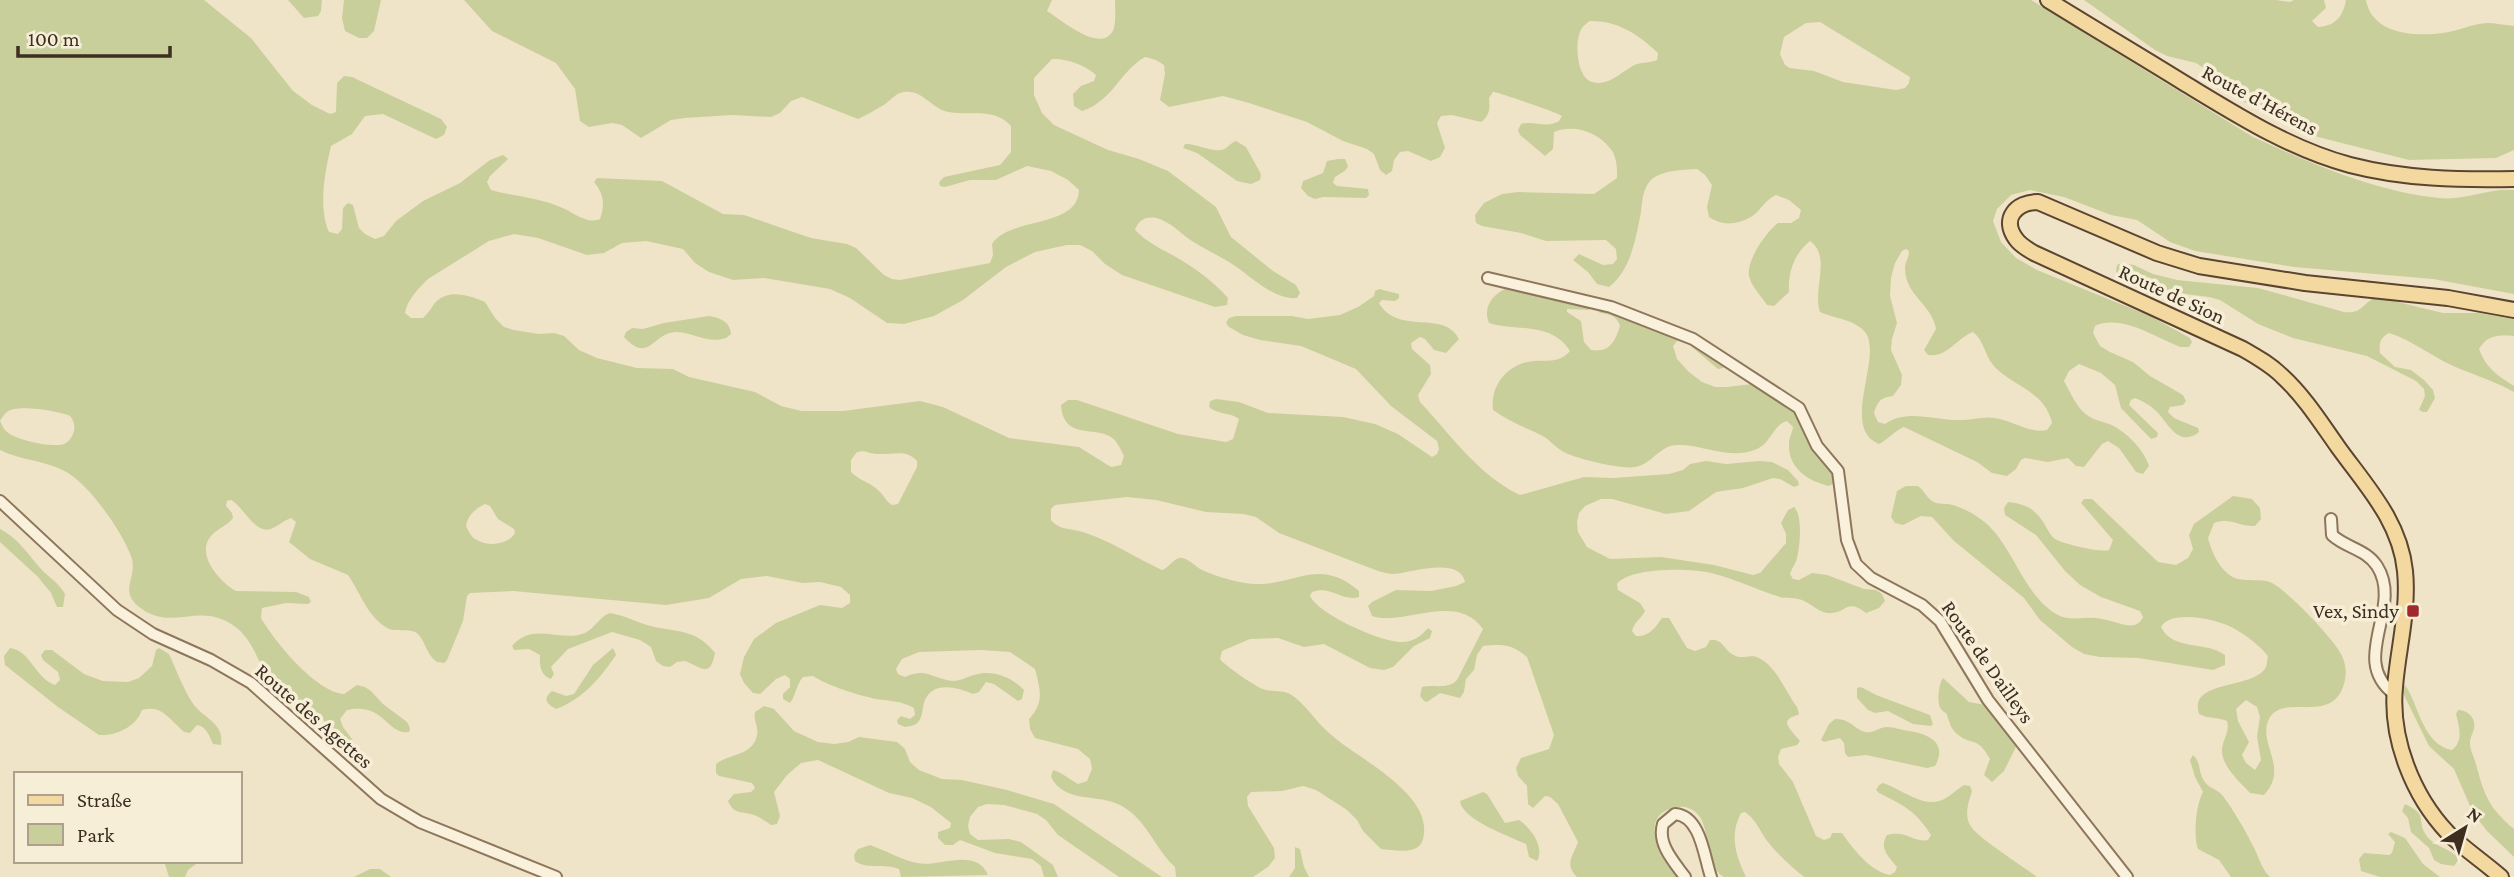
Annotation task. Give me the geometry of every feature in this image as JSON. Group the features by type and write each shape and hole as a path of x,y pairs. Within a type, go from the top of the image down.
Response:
{"main road":[{"name":"Route d'Hérens","path":"2048,0 2245,120 2320,156 2395,174 2465,180 2514,179"},
{"name":"Route de Sion","path":"2501,877 2448,833 2410,775 2401,748 2394,694 2406,594 2405,571 2398,538 2374,493 2299,394 2273,368 2243,349 2034,253 2014,236 2011,217 2020,205 2038,202 2157,253 2199,266 2293,281 2448,298 2514,310"}],"street":[{"name":"Route de Dailleys","path":"1488,278 1611,307 1693,339 1799,408 1817,446 1838,471 1847,540 1856,564 1871,578 1922,605 1940,621 1988,700 2127,877"},
{"name":"Route des Agettes","path":"0,501 117,610 146,630 211,660 251,683 381,799 420,822 556,877"},
{"path":"2331,519 2332,536 2368,556 2380,571 2384,603 2376,641 2375,663 2379,681 2394,694"},
{"path":"1685,877 1662,838 1663,824 1675,814 1684,816 1695,827 1712,877"}],"green space":[{"path":"0,0 204,0 251,38 293,91 312,105 330,114 336,112 337,83 344,76 352,77 441,119 447,127 444,135 436,139 383,114 365,116 352,134 331,146 323,201 329,232 338,234 342,229 343,208 348,203 353,205 359,228 365,234 375,239 384,236 396,221 423,201 460,183 490,160 503,155 508,159 487,182 491,190 546,202 582,218 595,220 600,219 603,209 602,195 594,182 597,178 662,181 723,214 744,215 811,238 847,244 856,248 884,275 900,280 990,263 993,255 992,244 1001,235 1068,211 1076,202 1079,190 1051,171 1027,166 996,180 970,180 940,186 939,182 944,177 1000,165 1011,152 1011,126 990,114 949,112 920,95 908,92 898,94 858,119 802,97 791,101 780,113 771,117 733,115 671,120 641,138 622,125 612,123 589,127 580,121 575,89 556,63 492,31 464,0 1052,0 1047,11 1071,28 1101,39 1109,36 1114,28 1115,0 2031,0 2253,137 2320,166 2391,190 2439,198 2514,190 2514,294 2433,279 2294,267 2195,251 2170,242 2137,220 2111,215 2064,197 2030,190 2011,195 1997,209 1993,221 2001,242 2016,258 2037,270 2150,316 2190,338 2192,342 2189,347 2180,347 2138,328 2116,323 2095,326 2093,333 2100,346 2133,362 2150,376 2183,395 2186,401 2183,405 2170,407 2168,412 2174,418 2198,428 2199,432 2186,437 2176,434 2154,409 2135,398 2129,405 2158,433 2157,437 2151,439 2121,408 2115,385 2101,373 2079,364 2069,371 2064,381 2081,410 2126,434 2138,446 2149,466 2143,474 2136,472 2119,448 2108,441 2102,444 2084,467 2076,466 2068,458 2048,462 2025,458 2007,476 1992,473 1977,462 1904,427 1879,444 1868,436 1863,423 1862,408 1870,357 1869,343 1865,332 1855,324 1820,312 1818,293 1821,264 1816,248 1810,241 1800,252 1791,271 1789,292 1774,306 1767,305 1750,280 1751,263 1768,233 1778,223 1791,223 1799,218 1801,210 1789,200 1776,195 1751,217 1740,222 1724,223 1709,217 1707,207 1712,185 1697,169 1672,171 1654,177 1643,196 1637,232 1627,263 1623,272 1609,287 1597,284 1588,272 1573,260 1579,254 1603,265 1613,264 1617,259 1616,249 1606,240 1546,241 1476,223 1475,215 1484,203 1502,194 1594,194 1617,178 1612,150 1591,133 1576,129 1554,132 1553,149 1545,156 1520,135 1518,130 1521,124 1549,124 1559,121 1562,116 1493,92 1489,98 1488,114 1481,122 1452,115 1441,116 1437,123 1445,148 1440,157 1431,161 1408,151 1400,152 1394,160 1392,171 1386,175 1380,170 1374,154 1367,149 1343,141 1307,122 1249,103 1223,96 1169,107 1160,100 1164,65 1145,57 1101,100 1082,111 1074,106 1073,94 1081,86 1094,81 1096,75 1075,63 1052,59 1034,78 1034,95 1042,113 1054,125 1108,150 1168,171 1216,207 1231,237 1273,271 1296,285 1300,293 1297,298 1288,298 1272,292 1171,225 1152,218 1142,220 1135,230 1210,281 1228,298 1227,305 1215,307 1122,275 1092,251 1080,245 1067,245 1035,252 1006,267 963,300 934,316 904,324 887,323 850,298 830,289 764,278 733,280 709,272 695,263 683,249 646,241 622,243 604,253 587,255 538,238 514,234 489,241 428,279 414,295 405,313 411,318 423,318 439,299 445,296 465,295 485,302 504,327 564,336 579,350 597,358 637,368 673,369 689,377 755,392 781,406 802,411 843,411 920,401 943,407 1009,438 1079,447 1111,467 1121,465 1124,456 1115,441 1107,435 1072,427 1066,422 1061,405 1068,400 1077,400 1178,434 1226,442 1233,439 1239,419 1209,407 1210,401 1216,399 1239,402 1268,413 1343,417 1375,424 1398,434 1432,457 1437,454 1437,441 1391,406 1356,369 1301,346 1243,335 1226,323 1229,318 1236,316 1292,316 1308,319 1340,315 1358,307 1379,289 1399,294 1395,301 1382,300 1379,303 1387,313 1409,321 1443,325 1452,330 1459,339 1446,353 1434,350 1420,337 1411,343 1412,349 1430,365 1431,374 1418,395 1420,402 1478,466 1520,495 1584,477 1669,474 1683,470 1690,464 1706,461 1726,464 1772,462 1788,470 1799,485 1794,487 1773,478 1743,488 1716,492 1689,511 1666,514 1612,499 1601,499 1585,506 1579,513 1578,532 1587,547 1610,559 1661,557 1714,565 1753,575 1760,573 1786,543 1786,534 1781,523 1788,510 1794,507 1799,517 1800,531 1797,558 1790,574 1793,579 1799,580 1812,573 1827,575 1864,589 1876,590 1882,594 1885,601 1879,608 1866,613 1850,606 1839,612 1827,613 1802,600 1780,597 1711,573 1661,570 1634,574 1617,584 1618,590 1640,603 1645,611 1632,631 1636,636 1645,635 1662,618 1669,618 1687,648 1695,651 1714,640 1736,656 1756,657 1771,667 1799,714 1790,718 1787,724 1800,741 1797,745 1781,749 1779,764 1793,782 1816,836 1824,840 1830,838 1832,833 1842,833 1869,864 1890,875 1897,867 1884,848 1887,835 1900,834 1928,840 1931,835 1908,810 1879,793 1876,790 1879,785 1883,783 1914,798 1930,802 1946,798 1964,785 1970,786 1972,791 1967,812 1968,821 1974,831 2037,877 1804,877 1773,848 1754,820 1745,812 1741,813 1737,821 1735,837 1739,861 1746,877 1724,877 1712,862 1705,830 1697,813 1678,807 1667,810 1659,816 1655,824 1657,843 1677,877 1577,877 1570,864 1578,842 1558,804 1545,796 1533,808 1528,804 1527,786 1518,776 1516,768 1521,758 1549,749 1554,735 1527,657 1506,646 1483,646 1477,655 1474,670 1466,679 1460,698 1440,693 1427,702 1420,696 1422,687 1445,686 1457,680 1483,629 1472,618 1459,612 1429,612 1385,618 1372,616 1368,606 1396,590 1431,591 1456,586 1465,582 1461,574 1444,568 1394,574 1378,571 1279,533 1256,517 1243,514 1206,512 1156,500 1127,497 1055,505 1051,509 1051,520 1055,524 1106,541 1162,570 1182,558 1208,573 1255,584 1308,575 1332,576 1359,591 1359,597 1353,598 1319,590 1312,592 1310,596 1316,603 1337,618 1364,632 1399,642 1415,639 1428,628 1432,631 1430,638 1414,646 1393,667 1384,670 1370,668 1324,644 1304,647 1278,638 1250,639 1222,651 1220,659 1259,687 1287,693 1295,698 1328,732 1405,792 1417,807 1423,822 1423,839 1417,848 1405,851 1381,849 1347,810 1316,790 1303,786 1282,791 1251,792 1247,797 1248,806 1274,848 1275,858 1268,867 1253,877 1176,877 1175,867 1129,811 1111,801 1073,795 1064,791 1051,777 1053,770 1078,784 1087,781 1092,769 1090,759 1078,749 1035,738 1029,719 1039,701 1040,689 1035,669 1010,652 919,652 902,659 896,669 898,674 905,677 924,673 953,681 988,673 1008,678 1024,690 1022,699 1018,701 994,684 986,682 979,692 973,694 960,689 938,688 927,696 918,722 905,727 898,724 897,720 901,716 910,719 915,715 914,708 852,693 813,676 803,677 790,703 783,699 783,694 790,687 790,679 785,675 776,679 760,694 753,693 740,674 744,657 754,639 776,623 820,605 842,608 850,603 850,595 841,587 767,576 741,579 709,598 666,605 513,591 470,593 467,596 463,621 444,663 437,662 431,656 416,633 390,629 380,623 348,575 310,559 289,542 296,522 291,518 265,530 254,524 236,503 227,501 226,506 233,518 214,533 207,543 208,559 217,574 236,591 296,592 309,597 311,602 308,604 286,603 262,608 261,618 286,652 321,685 344,694 357,685 365,687 407,722 410,728 409,732 401,732 369,710 347,710 340,719 355,743 352,747 344,744 333,728 270,678 248,641 238,629 225,620 212,616 165,618 142,609 130,596 133,564 131,556 107,514 83,485 66,472 48,464 0,450","holes":["1589,22 1610,23 1627,30 1658,53 1657,60 1637,64 1605,82 1592,82 1583,73 1577,49 1579,34","1820,22 1910,77 1909,83 1905,88 1896,90 1843,82 1814,71 1790,68 1785,65 1780,54 1784,37 1806,23","1902,251 1909,251 1905,268 1909,286 1934,320 1936,329 1924,350 1928,355 1941,354 1973,332 1993,365 2043,403 2052,423 2047,430 2034,430 1990,418 1951,420 1912,416 1894,419 1885,424 1878,422 1874,413 1878,403 1893,396 1901,385 1902,375 1891,350 1897,323 1890,296 1891,278","12,410 47,410 70,416 74,431 64,444 43,444 10,434 4,429 1,420","857,452 900,453 912,456 917,461 917,467 898,504 892,505 877,489 851,472 851,460","485,504 490,506 498,519 514,529 512,537 498,544 487,544 475,539 466,526 470,516"]},
{"path":"288,0 322,0 321,11 318,16 304,18"},
{"path":"344,0 381,0 374,31 367,38 359,38 345,31 342,18"},
{"path":"2084,0 2324,0 2326,8 2312,21 2318,27 2337,20 2346,0 2366,0 2376,20 2396,31 2407,33 2443,33 2486,23 2514,26 2514,150 2496,158 2409,160 2318,137 2293,128 2233,96 2216,82 2207,70 2196,63 2155,50"},
{"path":"1236,141 1246,147 1261,174 1260,180 1251,184 1237,181 1197,153 1183,148 1185,144 1190,144 1222,150"},
{"path":"1345,159 1348,166 1335,177 1333,183 1337,186 1368,189 1369,195 1366,198 1315,199 1301,188 1303,181 1323,173 1327,161"},
{"path":"2121,263 2177,280 2258,288 2344,312 2359,310 2377,297 2443,313 2478,313 2514,319 2514,336 2494,337 2479,349 2493,370 2514,386 2514,392 2453,366 2389,333 2381,341 2380,353 2395,367 2411,370 2433,390 2435,398 2427,412 2423,412 2419,410 2425,396 2424,389 2416,381 2367,356 2293,338 2258,324 2220,300 2177,293 2161,297 2150,295 2119,278 2116,271 2117,265"},
{"path":"1509,287 1589,307 1589,310 1567,309 1567,312 1581,321 1584,342 1591,350 1607,348 1616,337 1620,326 1615,318 1596,309 1664,323 1725,365 1718,369 1687,343 1677,341 1673,346 1677,359 1702,382 1715,387 1752,384 1773,393 1796,413 1813,452 1836,478 1835,483 1829,486 1814,481 1796,467 1789,442 1793,427 1787,421 1778,426 1766,443 1747,452 1727,453 1677,445 1666,448 1641,465 1620,467 1568,454 1544,437 1504,417 1493,410 1493,401 1498,384 1509,371 1525,363 1558,359 1570,351 1553,335 1543,331 1489,323 1488,306 1499,293"},
{"path":"709,316 726,323 731,334 726,338 714,340 677,332 669,333 646,348 633,345 624,337 632,328 643,329"},
{"path":"1906,486 1918,486 1932,501 1958,507 1982,520 1999,537 2037,597 2058,615 2099,618 2129,625 2140,621 2143,617 2140,611 2101,597 2080,585 2036,535 2005,515 2004,508 2008,502 2034,511 2055,539 2082,548 2109,550 2113,540 2081,503 2084,499 2092,499 2158,562 2176,565 2188,558 2193,549 2189,535 2194,524 2233,496 2252,499 2260,508 2261,519 2255,526 2225,521 2214,523 2208,538 2215,556 2222,568 2232,576 2242,580 2270,582 2297,603 2337,647 2346,668 2344,684 2338,696 2329,703 2285,708 2276,711 2269,719 2266,728 2274,775 2264,795 2250,793 2232,773 2222,755 2228,729 2227,721 2199,714 2198,703 2203,695 2212,690 2249,679 2266,667 2268,656 2256,644 2226,625 2206,619 2184,617 2174,618 2161,627 2166,635 2181,643 2218,651 2225,655 2225,665 2213,670 2138,658 2084,654 2040,620 2024,598 1954,541 1932,517 1921,516 1903,525 1895,523 1891,517 1897,491","holes":["2246,700 2257,707 2260,717 2257,737 2261,760 2255,770 2246,763 2242,755 2249,742 2238,721 2236,709"]},
{"path":"0,529 19,543 61,588 65,594 63,607 57,607 51,593 38,577 0,542"},
{"path":"610,613 692,635 715,653 713,661 707,669 685,661 670,667 663,666 656,661 651,647 640,640 612,632 568,649 551,667 554,674 551,679 541,670 540,655 529,649 514,650 512,646 529,635 566,636 585,633"},
{"path":"10,648 23,654 42,677 55,685 60,680 58,672 43,660 41,655 45,650 52,650 84,674 103,681 128,682 139,678 152,666 159,648 169,654 194,705 217,727 221,745 213,744 203,727 197,725 190,733 184,732 165,714 155,709 142,710 135,721 125,729 99,735 5,665 4,656"},
{"path":"613,648 616,655 582,694 556,709 548,703 547,696 552,691 566,696 574,694 593,665"},
{"path":"1943,678 1969,702 1985,705 2002,723 2016,747 2004,771 1992,782 1984,775 1990,759 1985,751 1977,743 1956,733 1946,713 1939,706 1940,684"},
{"path":"2405,685 2428,733 2442,747 2452,750 2458,742 2458,710 2472,717 2474,730 2470,740 2471,751 2489,800 2514,829 2514,857 2473,813 2454,769 2429,746 2402,691"},
{"path":"1861,687 1930,715 1933,724 1913,724 1888,711 1875,713 1868,710 1857,698 1857,688"},
{"path":"764,706 774,709 794,731 818,742 834,744 859,737 897,742 905,749 910,762 919,770 942,779 962,780 1007,790 1054,804 1162,877 1119,877 1058,835 1046,820 1037,814 1004,805 987,804 978,807 970,817 970,834 978,840 1009,839 1021,842 1053,865 1058,877 1044,877 1041,866 1032,859 995,853 960,840 953,845 945,845 938,838 938,832 950,828 951,823 931,807 912,798 889,793 818,760 801,763 774,792 780,816 777,824 771,825 756,816 736,811 728,801 734,794 751,792 755,788 752,783 719,776 716,773 716,764 751,747 757,732 755,712"},
{"path":"1835,719 1844,720 1865,732 1887,727 1923,734 1938,746 1935,766 1927,768 1866,755 1848,757 1840,738 1824,742 1821,740 1829,724"},
{"path":"2193,755 2201,776 2210,787 2221,793 2270,877 2231,877 2219,860 2198,849 2196,820 2203,792 2190,760"},
{"path":"1483,792 1487,794 1505,823 1519,820 1532,833 1538,844 1537,861 1529,857 1526,844 1487,827 1463,808 1460,801"},
{"path":"2405,804 2420,815 2423,830 2429,839 2459,859 2454,866 2434,860 2429,848 2411,832 2408,818 2402,811"},
{"path":"2391,832 2405,838 2423,864 2440,877 2380,877 2361,871 2359,859 2364,853 2392,853 2395,842 2388,834"},
{"path":"870,845 917,863 956,860 975,862 982,866 988,875 901,877 899,869 865,865 855,861 854,855 858,849"},
{"path":"1295,847 1300,849 1309,877 1289,877 1295,868"},
{"path":"165,863 197,863 188,870 185,877 169,877"},
{"path":"370,869 380,869 391,877 354,877"}],"place":[{"name":"Vex, Sindy","path":"2413,611"}]}
